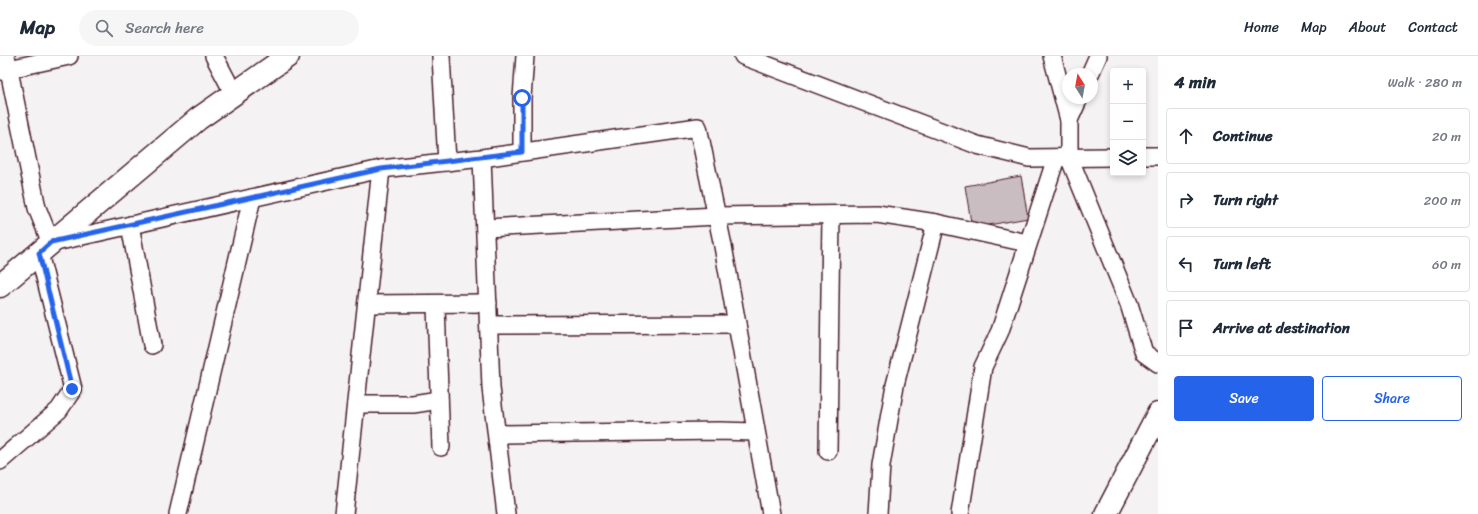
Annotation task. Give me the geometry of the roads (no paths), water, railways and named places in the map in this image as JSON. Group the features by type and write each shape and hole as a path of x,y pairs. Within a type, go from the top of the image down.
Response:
{"street":[{"path":"0,461 59,410 72,389 37,208 5,65 69,56"},
{"path":"214,56 234,94"},
{"path":"0,286 198,119 288,56"},
{"path":"441,56 448,162"},
{"path":"522,152 522,98 525,56"},
{"path":"1052,56 1069,120"},
{"path":"1093,68 1098,56"},
{"path":"753,58 977,145 1029,158 1110,157"},
{"path":"960,514 983,367 1000,331 1027,243 1063,157 1069,120 1076,104"},
{"path":"45,248 130,225 381,169 482,158 698,127 717,216 771,514"},
{"path":"1146,156 1158,156"},
{"path":"1063,157 1129,304 1144,353 1158,363"},
{"path":"482,158 492,388 506,514"},
{"path":"344,514 381,169"},
{"path":"178,514 252,198"},
{"path":"828,451 831,214"},
{"path":"485,228 717,216 877,214 936,223 1027,243"},
{"path":"878,514 881,464 895,385 936,223"},
{"path":"130,225 152,345"},
{"path":"366,304 436,305 488,303"},
{"path":"436,305 441,447"},
{"path":"489,325 736,324"},
{"path":"356,404 413,404 439,400"},
{"path":"1106,514 1158,414"},
{"path":"497,434 719,431 756,432"}]}
